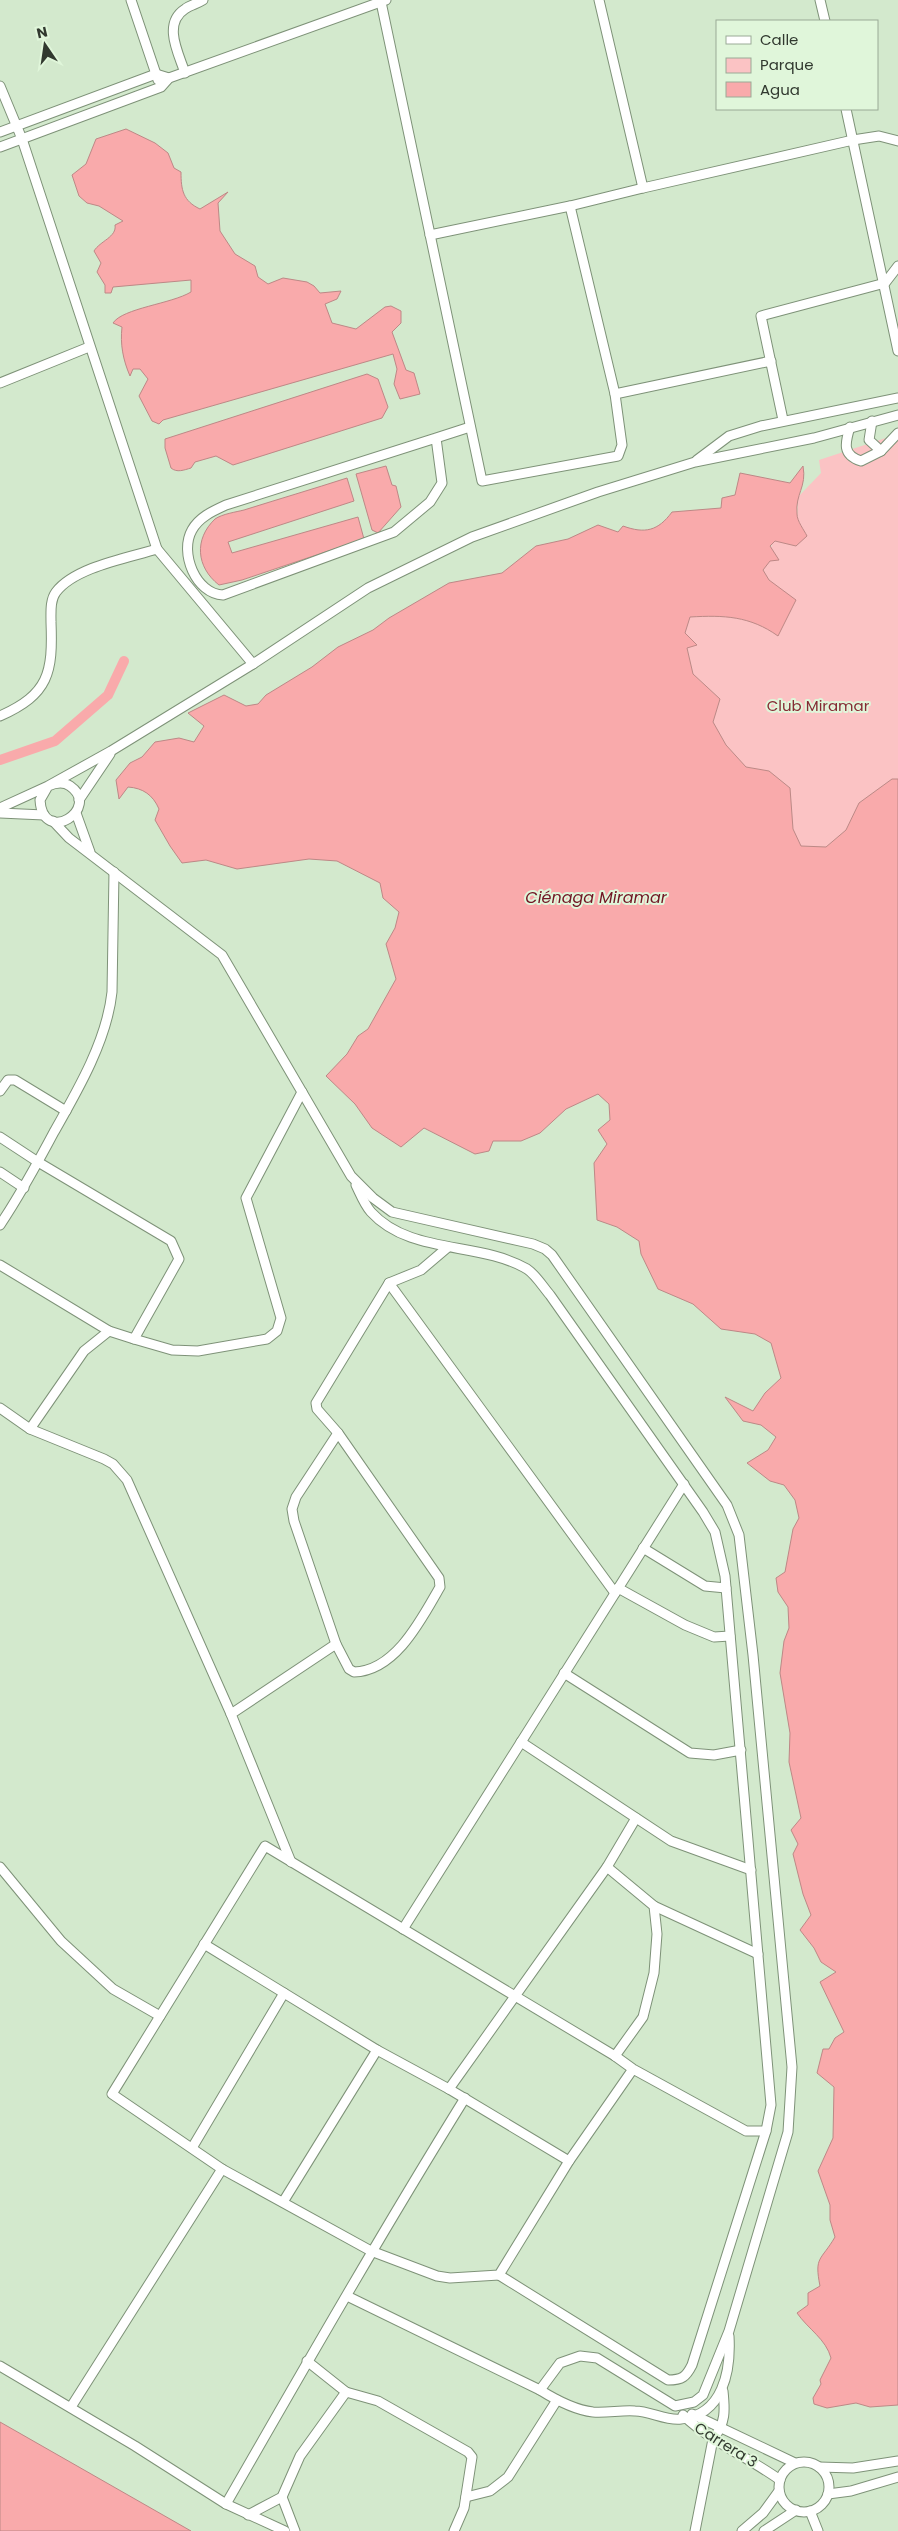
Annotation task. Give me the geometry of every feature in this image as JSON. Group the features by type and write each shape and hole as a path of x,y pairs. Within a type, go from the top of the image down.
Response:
{"street":[{"path":"131,0 161,87"},
{"path":"185,73 172,35 176,19 183,10 203,0"},
{"path":"599,0 643,188"},
{"path":"820,0 825,20"},
{"path":"0,147 161,87 169,78 384,1 430,235 482,481 618,456 622,445 615,394 570,206"},
{"path":"0,132 156,74 169,78"},
{"path":"0,86 22,139 157,549 253,664"},
{"path":"846,110 885,283 898,351"},
{"path":"430,235 570,206 853,140 879,136 898,141"},
{"path":"783,420 762,316 885,283 898,266"},
{"path":"0,383 89,347"},
{"path":"615,394 771,361"},
{"path":"695,462 729,436 783,420 898,398"},
{"path":"0,808 48,786 111,751 253,664 368,588 472,537 598,492 695,462 814,438 898,415"},
{"path":"872,421 869,440 881,451"},
{"path":"436,438 442,473 442,483 437,493 430,502 386,537 223,595 213,594 204,587 194,574 188,554 190,532 198,521 208,514 226,505 470,427"},
{"path":"850,427 845,443 846,452 851,458 861,461 881,451 898,433"},
{"path":"0,716 34,697 43,686 50,664 51,608 55,594 79,574 157,549"},
{"path":"53,821 61,822 70,819 76,813 79,800 111,751"},
{"path":"44,815 40,800 48,786 67,784 77,793 79,800"},
{"path":"0,813 44,815 92,855 222,955 370,1211 386,1224 415,1239 476,1250 505,1259 529,1270 550,1295 684,1484 715,1532 726,1588 771,2105 766,2131 692,2365 687,2376 679,2380 668,2380 500,2275 450,2278 437,2276 370,2251 222,2169 112,2094 265,1846 615,2056 633,2069 746,2131 766,2131"},
{"path":"76,813 92,855"},
{"path":"0,1225 24,1188 82,1083 111,1001 114,872"},
{"path":"0,1091 8,1080 15,1080 66,1111"},
{"path":"0,1265 109,1331 172,1350 198,1351 267,1339 277,1331 281,1318 246,1198 302,1092"},
{"path":"0,1137 38,1162 171,1241 177,1250 179,1258 134,1339"},
{"path":"0,1172 24,1188"},
{"path":"350,1176 373,1198 392,1212 533,1244 545,1249 552,1255 727,1505 739,1535 753,1655 792,2067 791,2104 788,2132 729,2331 703,2395 694,2402 679,2406"},
{"path":"338,1433 296,1497 292,1509 294,1521 336,1644 349,1669 354,1672 377,1665 400,1649 411,1635 440,1587 440,1582 338,1433 317,1409 317,1398 389,1283 421,1270 448,1246"},
{"path":"389,1283 616,1590 685,1625 714,1637 730,1636"},
{"path":"30,1429 84,1351 109,1331"},
{"path":"0,1408 30,1429 113,1464 127,1480 231,1714 291,1862"},
{"path":"403,1929 684,1484"},
{"path":"643,1548 705,1586 726,1588"},
{"path":"231,1714 336,1644"},
{"path":"564,1673 690,1753 714,1756 741,1750"},
{"path":"521,1742 671,1841 751,1870"},
{"path":"449,2088 607,1867 636,1818"},
{"path":"0,1867 61,1941 113,1989 160,2016"},
{"path":"607,1867 654,1906 758,1954"},
{"path":"615,2056 643,2017 654,1973 657,1934 654,1906"},
{"path":"204,1944 377,2050 449,2088 569,2161"},
{"path":"192,2148 284,1993"},
{"path":"283,2202 377,2050"},
{"path":"500,2275 569,2161 633,2069"},
{"path":"226,2504 307,2361 347,2296 370,2251 465,2098"},
{"path":"71,2407 222,2169"},
{"path":"347,2296 557,2400 594,2412 635,2411 680,2420 690,2417 715,2401 722,2390 730,2356 729,2331"},
{"name":"Carrera 3","path":"540,2390 560,2363 580,2356 597,2358 679,2406 690,2417 694,2427 753,2461 780,2480"},
{"path":"307,2361 346,2392 378,2401 468,2452 472,2457 472,2464 466,2486 466,2497 462,2515 454,2531"},
{"path":"0,2366 71,2407 226,2504 285,2531"},
{"path":"695,2531 713,2439 722,2428 725,2412 722,2390"},
{"path":"248,2515 282,2498 300,2456 346,2392"},
{"path":"466,2497 490,2492 508,2477 557,2400"},
{"name":"Carrera 3","path":"690,2417 722,2428 795,2464"},
{"path":"742,2531 764,2513 779,2490 780,2480 786,2470 795,2464 812,2463 819,2466 853,2468 898,2461"},
{"path":"779,2490 783,2500 796,2510 810,2511 821,2505 828,2494 829,2482 819,2466"},
{"path":"828,2494 877,2484 898,2477"},
{"path":"282,2498 295,2531"},
{"path":"764,2531 796,2510"},
{"path":"810,2511 818,2531"}],"green space":[{"name":"Club Miramar","path":"898,434 898,779 892,779 859,803 846,830 826,847 800,846 793,829 790,788 769,771 746,767 726,745 713,722 720,699 693,674 687,647 696,644 685,633 690,617 714,616 747,620 768,629 778,636 769,580 763,570 775,540 796,546 798,497 821,473 819,460"}],"water":[{"path":"126,129 155,143 168,153 174,168 181,172 184,194 194,206 200,209 228,192 218,203 220,231 235,254 255,266 258,277 268,284 283,278 307,282 320,293 341,291 337,299 325,304 332,323 356,329 385,307 391,306 401,311 401,323 392,332 406,370 414,373 420,394 400,399 394,384 397,369 393,354 163,420 159,424 152,421 139,396 148,379 140,369 133,369 130,376 121,340 122,327 113,323 118,318 137,310 172,300 191,292 191,280 113,287 111,293 105,293 105,285 97,272 101,263 94,251 111,236 115,225 123,221 99,206 87,203 79,196 72,175 86,164 96,139"},
{"path":"367,374 378,379 388,407 382,418 233,465 216,456 195,462 191,468 186,470 178,471 171,468 165,448 165,439"},
{"path":"386,466 392,485 396,486 401,507 378,533 372,530 356,474"},
{"name":"Ciénaga Miramar","path":"803,466 804,473 797,507 797,517 807,536 796,546 775,541 770,546 779,560 770,561 763,570 769,580 796,600 778,636 757,624 736,618 714,616 690,617 685,633 697,645 687,648 693,674 720,699 713,722 726,745 746,767 769,771 790,788 793,829 801,846 826,847 846,830 859,803 892,779 898,779 898,2405 870,2407 856,2403 827,2408 814,2404 813,2398 821,2384 820,2380 831,2358 825,2345 797,2313 808,2305 808,2293 820,2286 818,2264 835,2237 830,2220 830,2205 818,2171 833,2138 834,2087 817,2073 823,2049 829,2049 835,2038 844,2032 820,1982 836,1972 821,1962 814,1948 800,1930 811,1915 803,1894 793,1854 798,1844 791,1830 801,1818 789,1762 790,1733 780,1673 784,1641 789,1628 788,1607 778,1592 776,1578 785,1572 793,1529 799,1518 795,1500 784,1485 770,1481 747,1463 768,1450 776,1437 761,1425 743,1421 725,1397 753,1411 765,1393 781,1378 771,1343 755,1334 721,1329 693,1304 658,1289 641,1254 639,1241 617,1227 597,1220 594,1163 607,1144 598,1130 610,1120 609,1104 598,1094 566,1109 540,1133 521,1141 493,1141 489,1151 475,1154 424,1128 401,1147 372,1128 355,1104 326,1076 347,1054 358,1036 368,1029 396,979 386,944 395,928 399,912 383,898 380,883 337,861 309,859 237,869 206,860 182,863 155,820 159,809 151,796 138,789 128,787 119,799 116,780 130,763 142,757 155,742 179,738 194,742 204,726 188,713 224,695 246,706 258,704 266,695 312,667 338,647 373,630 389,618 449,583 502,573 536,546 568,539 598,525 618,532 623,526 644,530 656,527 672,512 721,508 722,498 735,495 740,473 790,483"},
{"path":"347,478 354,501 228,542 232,553 358,517 364,539 242,580 219,585 211,578 200,553 204,535 215,519 225,514 244,510"},
{"path":"0,2422 191,2531 0,2531"}],"waterway":[{"path":"0,760 55,741 108,695 124,661"}]}
